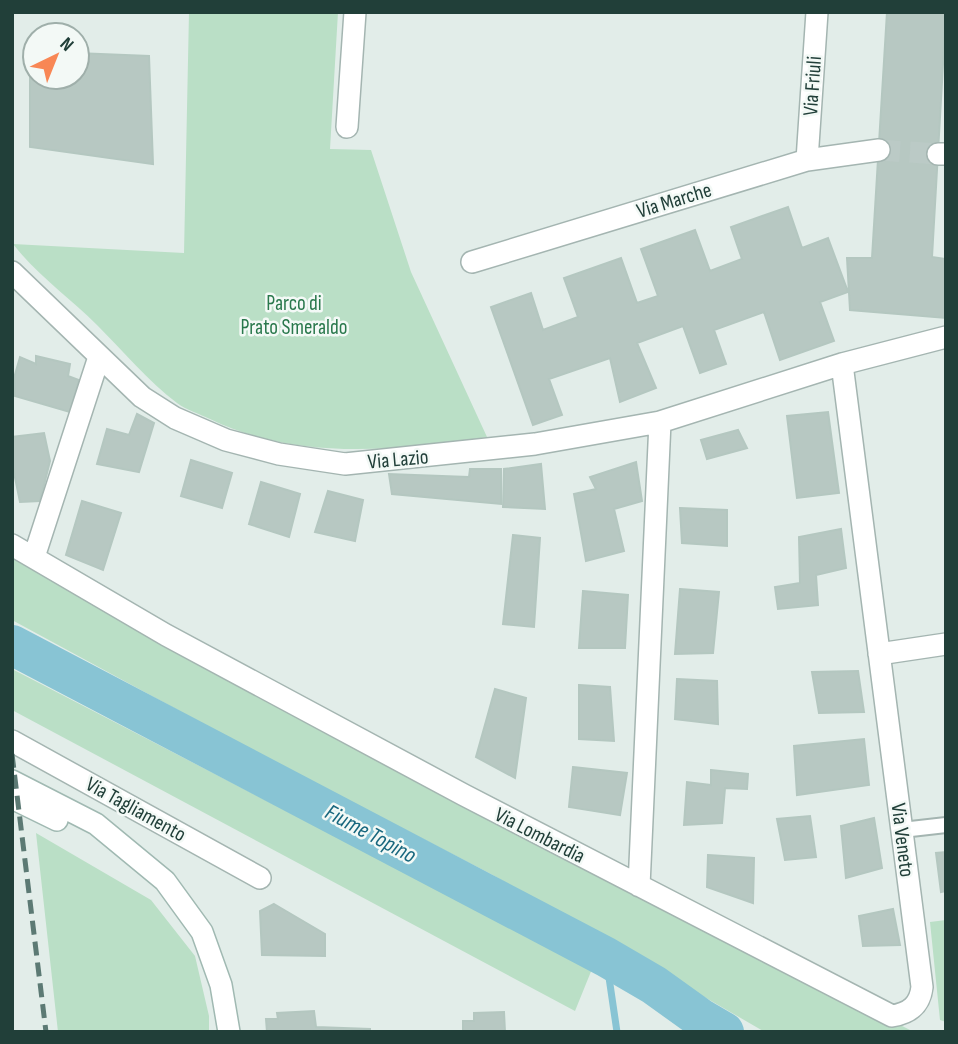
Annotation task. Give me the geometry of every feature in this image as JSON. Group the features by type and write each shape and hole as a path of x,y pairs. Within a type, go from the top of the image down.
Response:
{"street":[{"path":"347,127 355,12"},
{"name":"Via Friuli","path":"807,160 817,12"},
{"name":"Via Marche","path":"472,262 807,160 879,150"},
{"name":"Via Lazio","path":"12,272 142,397 175,418 226,440 279,454 345,464 395,461 535,444 660,422 842,364 946,337"},
{"path":"12,545 34,557 99,357"},
{"name":"Via Veneto","path":"639,886 892,1016 913,1008 920,998 922,987 842,364"},
{"path":"639,886 660,422"},
{"name":"Via Lombardia","path":"34,557 166,635 464,796 639,886"},
{"path":"879,654 946,644"},
{"name":"Via Tagliamento","path":"12,741 260,878"},
{"name":"Via Tagliamento","path":"12,781 96,824 165,881 202,932 221,985 229,1032"},
{"name":"Via Tagliamento","path":"12,799 83,832 121,844"}],"lane":[{"path":"902,830 946,825"}],"green space":[{"name":"Parco di Prato Smeraldo","path":"189,12 338,12 330,149 371,150 411,272 487,437 382,449 312,447 277,442 210,419 181,405 156,385 97,325 32,266 13,244 184,253"},
{"path":"12,554 503,824 914,1032 765,1032 491,874 270,760 12,620"},
{"path":"12,669 592,969 575,1011 12,710"},
{"path":"36,833 151,900 195,956 209,1016 209,1032 58,1032"},
{"path":"946,920 946,1022 940,1020 930,922"}],"building":[{"path":"887,12 946,12 932,257 946,259 946,318 850,310 847,258 872,258"},
{"path":"91,54 149,56 153,164 30,147 30,91 91,91"},
{"path":"788,207 802,248 828,238 848,292 820,302 834,341 780,360 764,312 714,330 726,364 700,373 683,326 637,343 656,388 620,402 610,358 549,379 562,415 533,425 491,307 531,293 543,330 578,317 564,278 621,258 637,303 658,296 641,249 695,230 710,271 742,259 731,227"},
{"path":"36,356 70,364 68,376 79,380 70,412 15,396 14,378 20,357 36,364"},
{"path":"828,412 839,493 797,498 787,416"},
{"path":"137,414 154,423 139,472 97,464 107,429 129,435"},
{"path":"738,430 747,448 707,459 701,440"},
{"path":"44,433 50,461 40,501 20,502 12,463 12,437"},
{"path":"191,460 232,473 222,508 181,496"},
{"path":"636,462 642,501 614,509 624,551 586,561 574,494 596,489 590,477"},
{"path":"541,464 545,509 503,507 504,469"},
{"path":"470,469 501,469 501,504 392,494 389,474 469,477"},
{"path":"261,482 300,494 289,537 249,524"},
{"path":"328,491 363,500 355,541 315,532"},
{"path":"82,501 121,513 103,570 66,555"},
{"path":"680,508 727,510 727,546 682,543"},
{"path":"841,529 846,568 816,575 818,605 778,609 775,587 800,583 799,537"},
{"path":"513,535 540,538 534,627 503,624"},
{"path":"680,589 719,592 713,653 675,654"},
{"path":"583,591 628,595 625,648 579,648"},
{"path":"858,671 864,712 819,713 812,672"},
{"path":"677,679 717,681 718,724 675,719"},
{"path":"579,685 610,687 614,741 579,739"},
{"path":"495,689 526,698 515,778 476,757"},
{"path":"864,739 869,785 797,795 794,746"},
{"path":"573,767 627,773 620,815 569,807"},
{"path":"711,770 748,774 747,789 725,788 722,823 684,825 687,782 711,785"},
{"path":"810,816 816,857 785,860 777,819"},
{"path":"874,818 882,868 846,878 841,826"},
{"path":"946,852 946,891 941,892 936,853"},
{"path":"708,855 754,858 753,903 707,887"},
{"path":"274,904 325,934 325,956 262,955 260,911"},
{"path":"893,909 900,945 863,946 859,916"},
{"path":"314,1011 316,1027 370,1029 370,1032 267,1032 266,1019 278,1019 277,1013"},
{"path":"504,1012 505,1032 463,1032 463,1021 474,1021 474,1013"}],"waterway":[{"name":"Fiume Topino","path":"12,645 606,957 654,985 724,1032"},
{"path":"606,957 617,1032"}],"tunnel":[{"path":"879,150 938,154"}],"railway":[{"path":"12,754 46,1032"}]}
